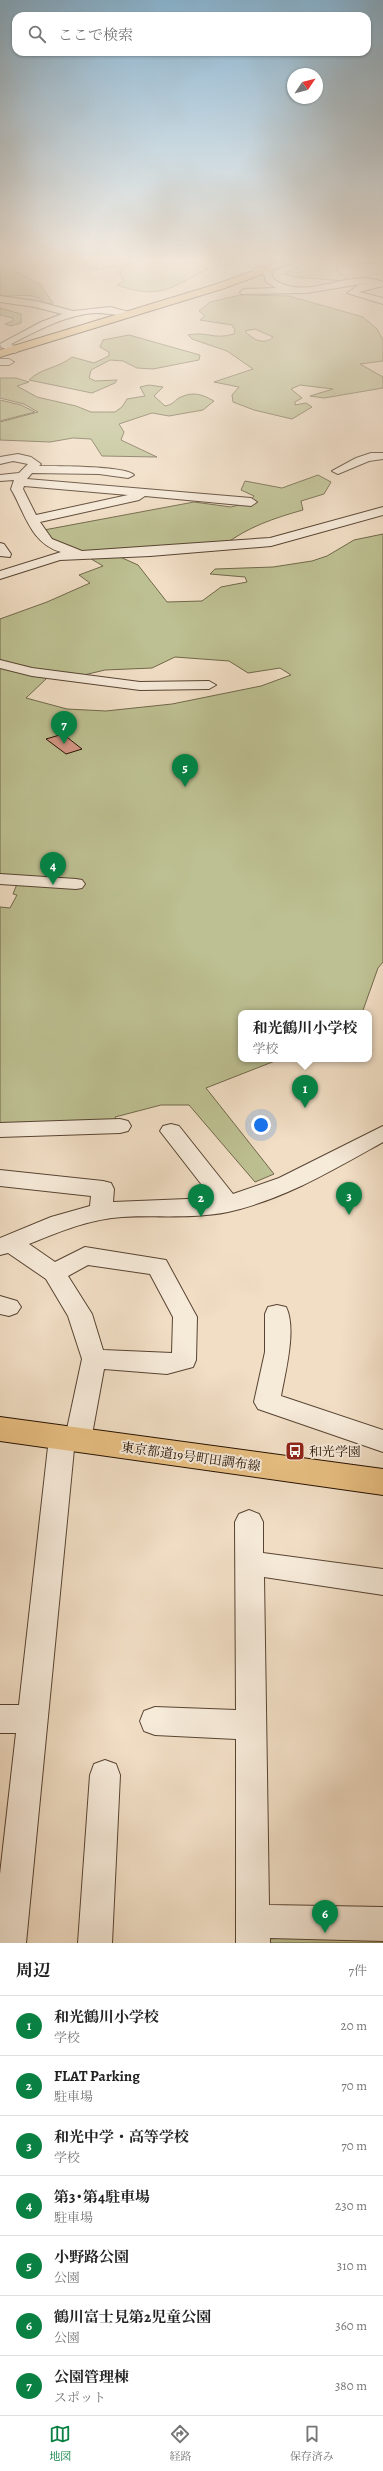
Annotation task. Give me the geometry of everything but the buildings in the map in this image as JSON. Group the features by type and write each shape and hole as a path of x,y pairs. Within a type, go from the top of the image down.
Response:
{"main road":[{"name":"東京都道19号町田調布線","path":"0,1429 383,1482"}],"street":[{"path":"338,472 361,460 375,455 383,456 383,460"},
{"path":"0,461 6,457 25,459 35,464 24,475 17,489 32,520 50,543 79,554"},
{"path":"0,478 24,475 99,471 128,475"},
{"path":"24,475 139,491 252,502"},
{"path":"32,520 139,497 139,491"},
{"path":"0,575 49,558 79,554 150,552 271,542 383,512"},
{"path":"0,664 32,672 140,686 209,685"},
{"path":"0,879 76,884"},
{"path":"0,1130 120,1126"},
{"path":"171,1131 223,1196 227,1204"},
{"path":"5,1245 58,1224 100,1212 120,1209 183,1209 227,1204 266,1193 383,1133"},
{"path":"0,1178 103,1188 100,1212"},
{"path":"5,1245 54,1273 80,1314 94,1359 70,1439 33,1719 9,1943"},
{"path":"54,1273 85,1256 158,1266 185,1317 184,1360 167,1364 94,1359"},
{"path":"277,1314 277,1352 267,1402 383,1441"},
{"path":"249,1522 248,1563 252,1932 383,1924"},
{"path":"248,1563 383,1582"},
{"path":"0,1719 33,1719"},
{"path":"155,1721 250,1725"},
{"path":"96,1943 105,1775"}],"green space":[{"path":"103,349 178,349 200,355 199,360 153,369 137,368 123,361 110,360 91,370 89,378 95,381 117,380 115,383 92,393 29,380 39,373 61,364 72,357 94,363 109,356 109,352"},
{"path":"220,349 383,349 383,361 360,364 383,377 383,388 324,398 310,396 333,389 300,385 291,389 302,398 295,402 295,405 306,403 312,407 292,419 254,410 233,402 232,395 239,387 214,382 253,369 227,351"},
{"path":"0,378 16,378 29,382 17,386 37,397 76,406 91,412 115,412 122,407 127,399 145,396 140,387 149,385 163,387 154,396 165,406 190,394 202,396 214,401 203,410 169,416 152,413 119,424 124,432 121,440 157,457 102,456 91,439 73,438 50,442 0,440 0,422 38,412 24,404 0,398"},
{"path":"0,400 21,405 35,412 0,421"},
{"path":"318,475 331,482 324,494 301,501 303,510 282,516 252,528 224,545 84,552 60,546 44,530 194,502 231,507 249,502 254,496 241,490 245,481 282,488"},
{"path":"383,534 383,962 378,968 363,1010 238,1010 238,1062 272,1062 206,1088 274,1174 255,1182 189,1105 161,1105 115,1117 120,1126 0,1133 0,907 10,908 17,895 13,894 19,879 0,877 0,619 47,602 90,583 79,575 103,566 88,557 118,556 138,565 167,602 202,601 221,587 247,582 245,577 210,574 215,569 273,567 312,561 327,556 354,540","holes":["175,657 229,661 248,673 280,668 291,675 261,686 172,704 106,711 67,709 26,698 47,678 67,679 105,670 152,668"]},
{"path":"383,1929 383,1943 265,1943 265,1936"}],"place":[{"name":"公園管理棟","path":"64,744"},
{"name":"小野路公園","path":"185,787"},
{"name":"第3･第4駐車場","path":"53,885"},
{"name":"和光鶴川小学校","path":"305,1108"},
{"name":"和光中学・高等学校","path":"349,1215"},
{"name":"FLAT Parking","path":"201,1217"},
{"name":"和光学園","path":"295,1451"},
{"name":"鶴川富士見第2児童公園","path":"325,1933"}]}
